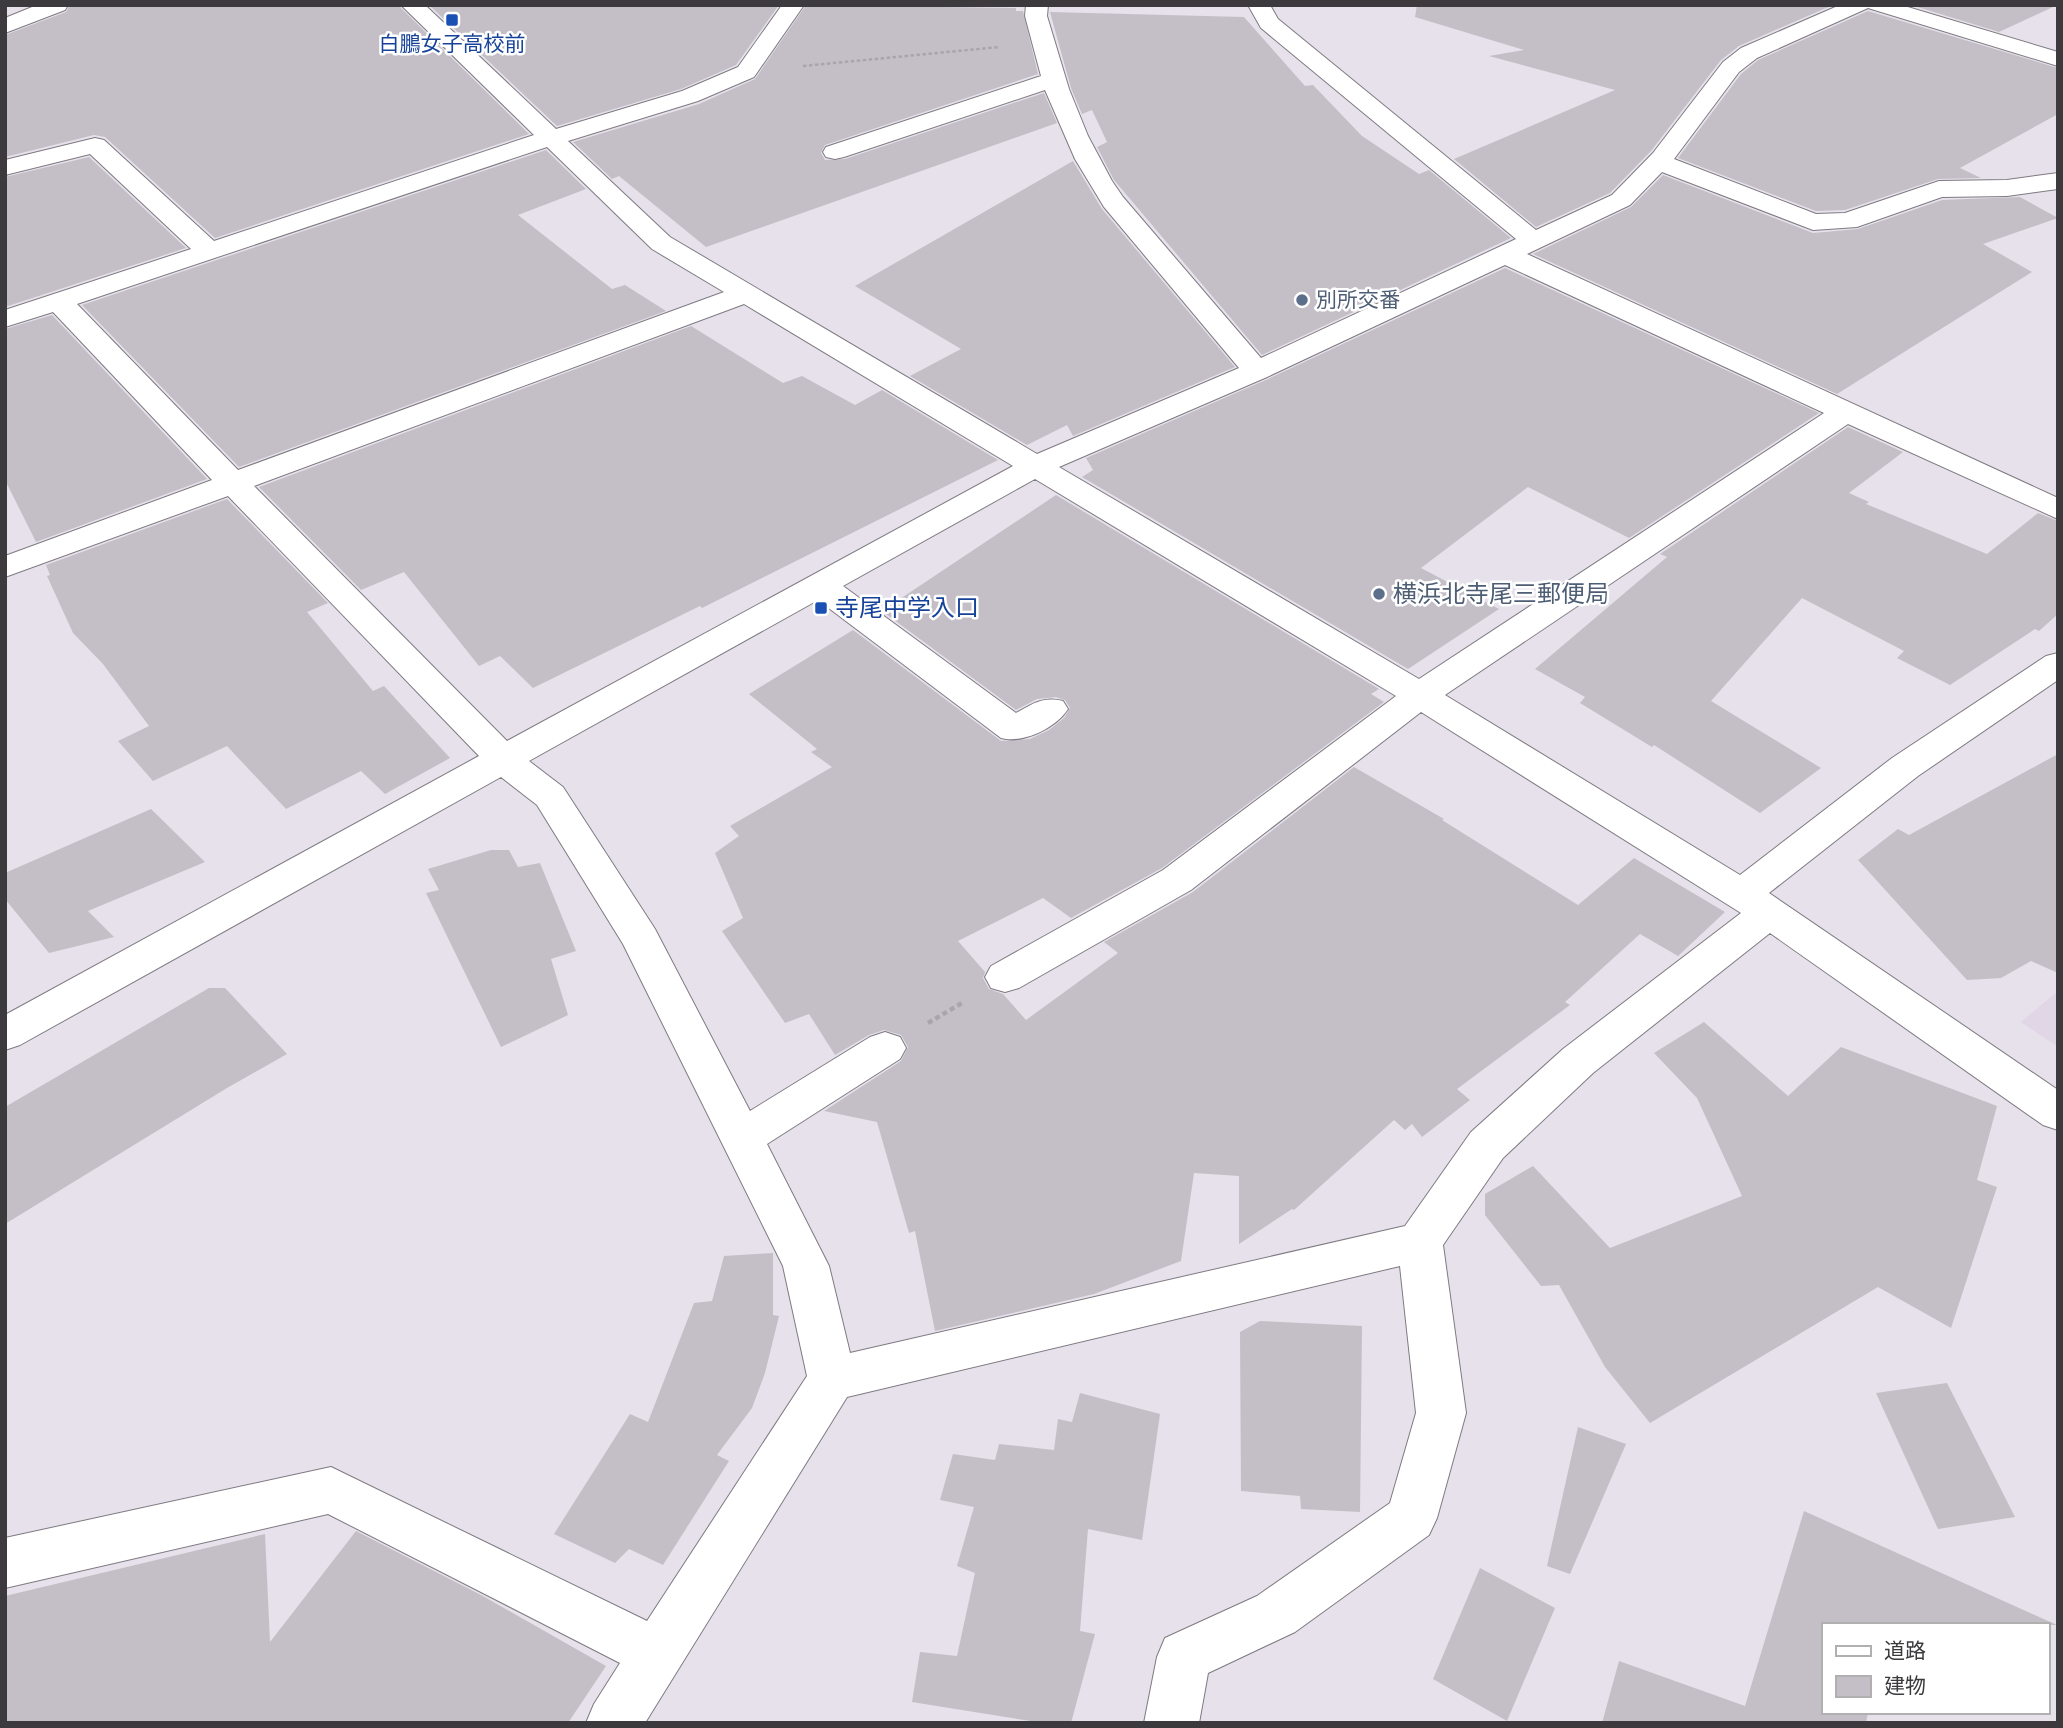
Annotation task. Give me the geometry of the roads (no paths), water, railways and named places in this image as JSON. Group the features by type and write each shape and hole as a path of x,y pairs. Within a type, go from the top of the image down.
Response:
{"street":[{"path":"5,26 57,5"},
{"path":"412,5 661,243 1420,695 1756,904 2058,1113"},
{"path":"5,319 551,138 690,96 746,72 793,5"},
{"path":"1037,5 1042,43 1053,80 1092,173 1113,202 1256,371"},
{"path":"1259,5 1269,23 1534,241"},
{"path":"5,1034 1037,465 1256,371 1621,200 1658,162 1731,67 1749,53 1859,5"},
{"path":"1877,5 2058,59"},
{"path":"835,152 1053,80"},
{"path":"5,168 95,145 210,253"},
{"path":"1658,162 1812,222 1848,221 1939,189 2007,188 2058,181"},
{"path":"1506,255 2058,510"},
{"path":"5,566 748,293"},
{"path":"60,302 503,759 550,796 641,939 806,1265 832,1379"},
{"path":"1005,977 1177,880 1420,695 1848,411"},
{"path":"820,584 1014,730 1050,709"},
{"path":"1171,1723 1184,1657 1276,1614 1411,1518 1441,1413 1420,1242 1487,1145 1756,904 1905,766 2058,664"},
{"path":"742,1138 885,1048"},
{"path":"613,1723 832,1379 1420,1242"},
{"path":"5,1563 331,1490 658,1654"}],"place":[{"name":"白鵬女子高校前","path":"452,20"},
{"name":"別所交番","path":"1302,300"},
{"name":"横浜北寺尾三郵便局","path":"1379,594"},
{"name":"寺尾中学入口","path":"821,608"}]}
